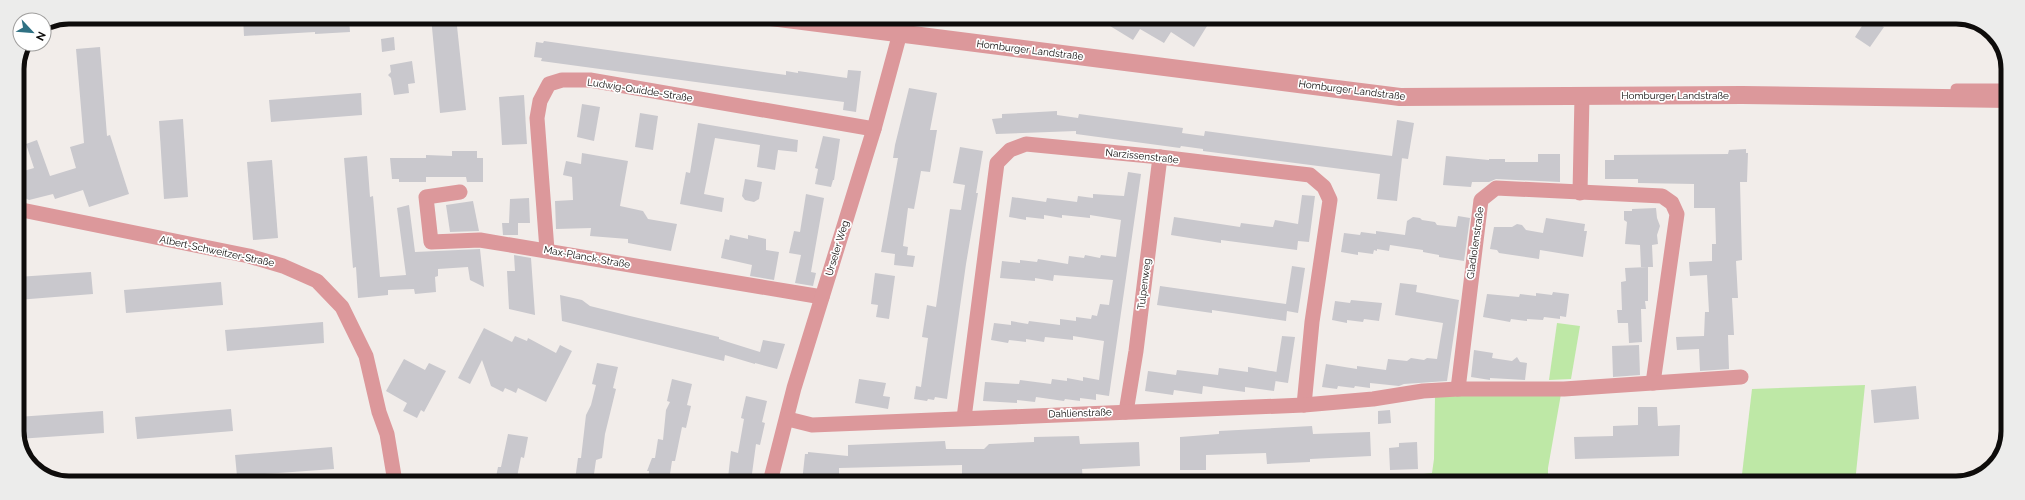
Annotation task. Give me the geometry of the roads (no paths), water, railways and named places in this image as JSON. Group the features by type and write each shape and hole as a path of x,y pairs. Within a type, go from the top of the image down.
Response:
{"street":[{"name":"Homburger Landstraße","path":"827,24 1400,97 1742,95 2001,99"},
{"name":"Urseler Weg","path":"772,476 788,419 794,388 874,129 900,33 907,24"},
{"name":"Ludwig-Quidde-Straße","path":"547,250 537,118 540,101 549,84 562,80 590,80 874,129"},
{"path":"1404,90 2001,89"},
{"path":"1580,193 1582,96"},
{"name":"Narzissenstraße","path":"964,418 998,163 1010,150 1026,144 1160,157 1310,175 1324,187 1330,200 1312,322 1304,405"},
{"name":"Tulpenweg","path":"1126,412 1136,351 1160,157"},
{"name":"Gladiolenstraße","path":"1458,389 1481,200 1496,188 1662,196 1672,202 1677,214 1653,383"},
{"name":"Max-Planck-Straße","path":"460,192 426,197 431,242 480,240 822,297"},
{"name":"Albert-Schweitzer-Straße","path":"24,210 249,256 283,266 317,281 342,308 366,356 379,412 387,434 394,476"},
{"path":"1458,389 1564,389 1741,377"},
{"name":"Dahlienstraße","path":"788,419 812,425 1304,405 1373,399 1423,391 1458,389"}]}
